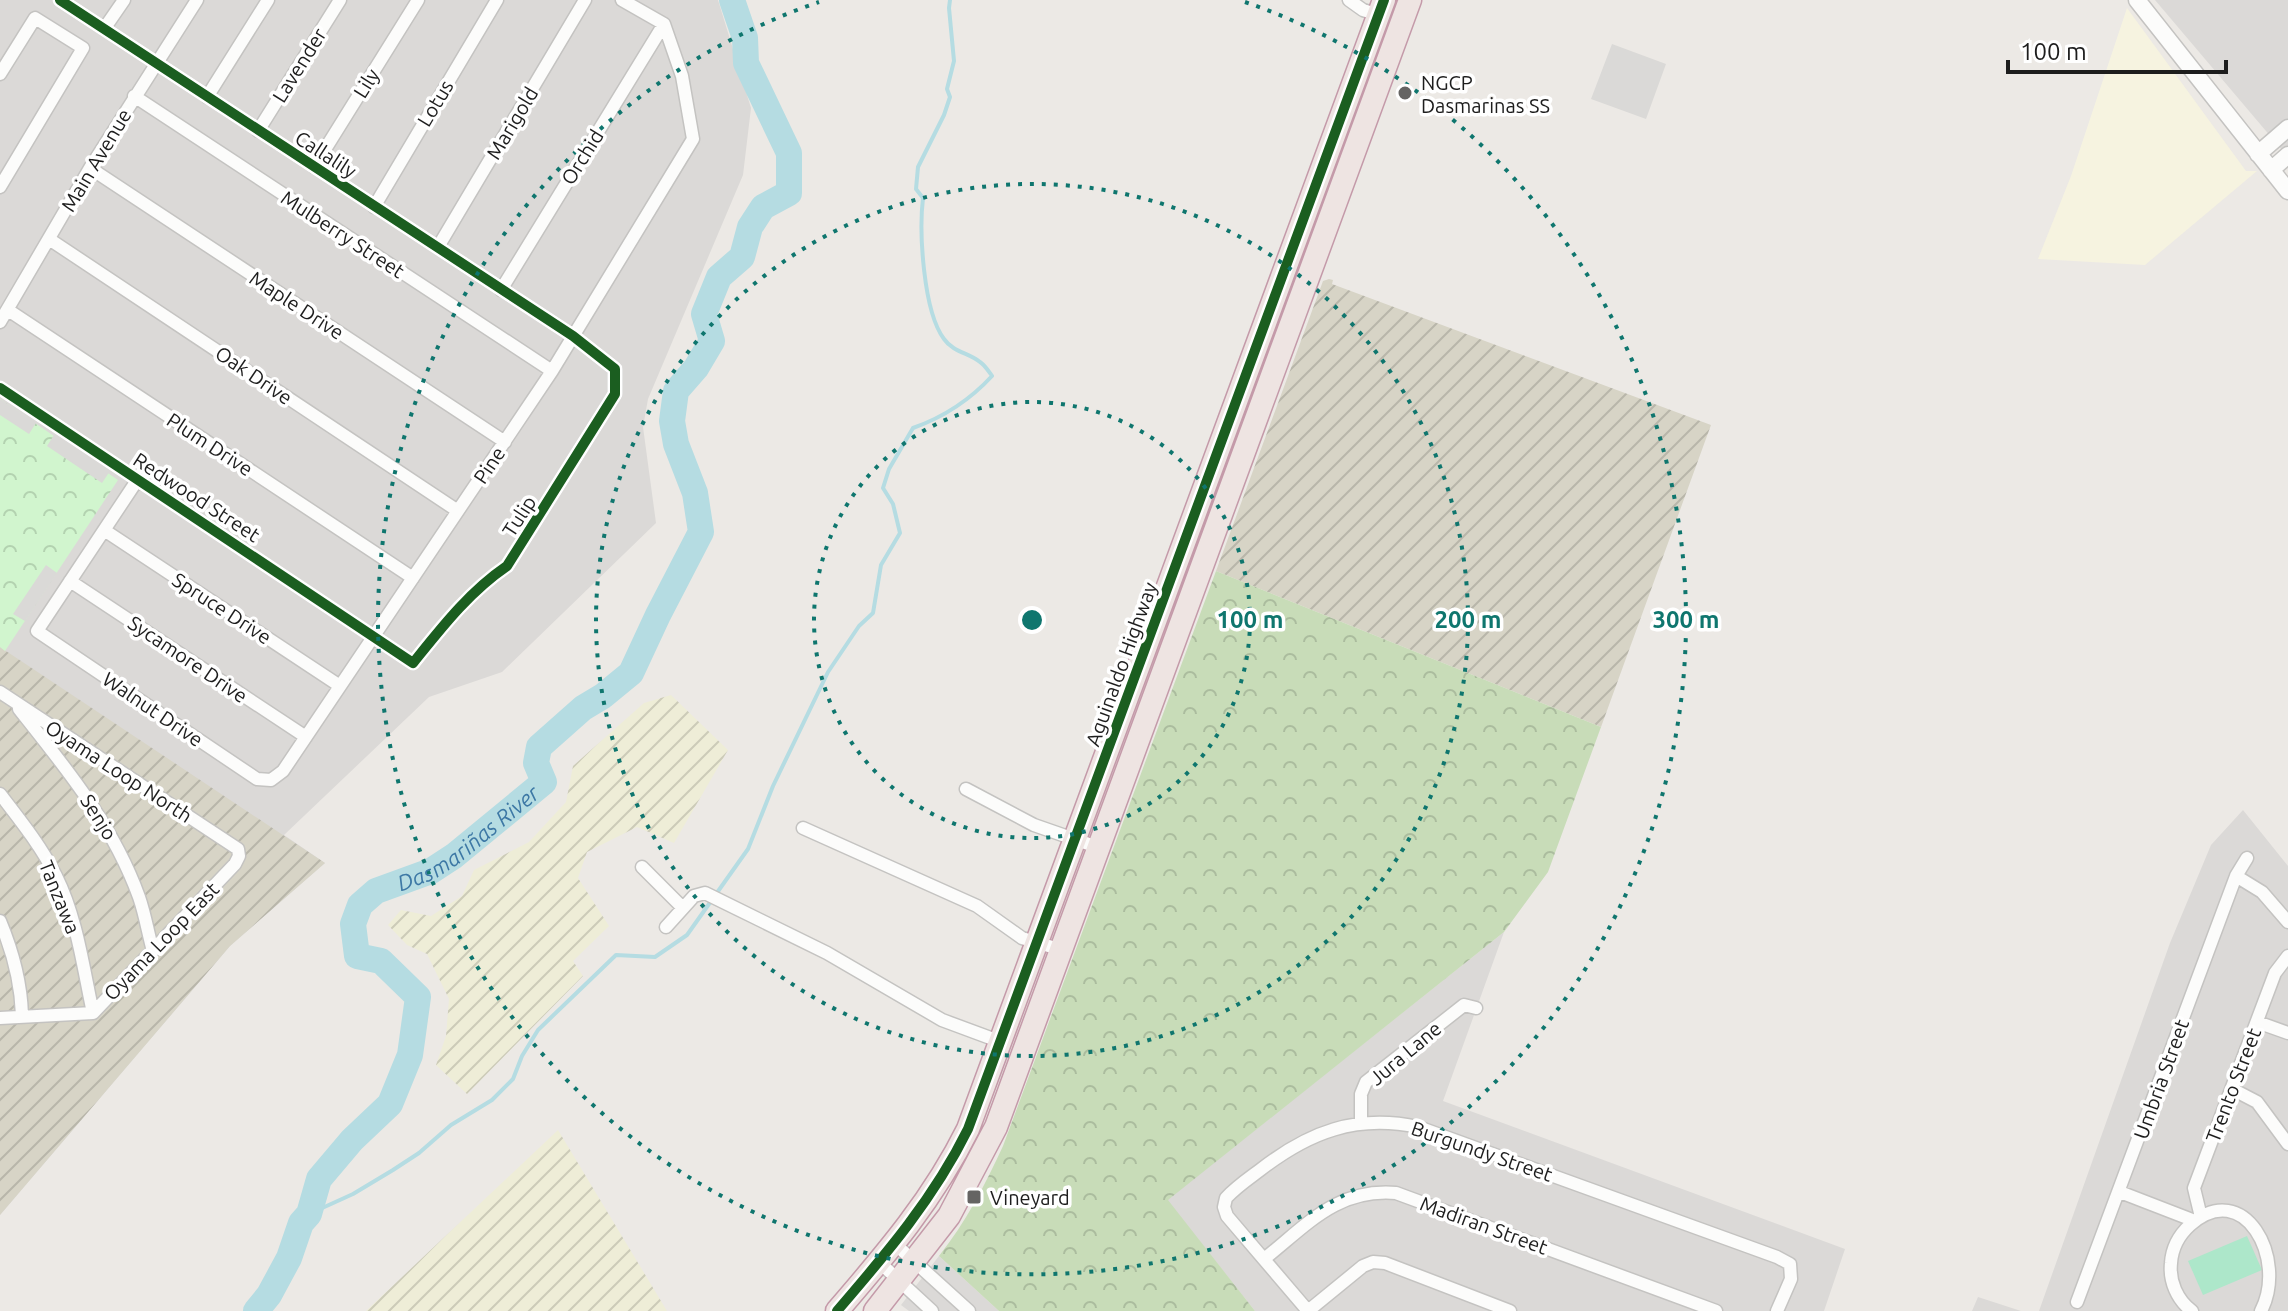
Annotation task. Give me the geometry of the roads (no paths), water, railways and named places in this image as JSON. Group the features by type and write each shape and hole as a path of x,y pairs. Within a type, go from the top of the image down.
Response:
{"highway":[{"name":"Aguinaldo Highway","path":"837,1311 928,1200 951,1165 968,1129 1141,660 1393,6"},
{"path":"875,1311 949,1216 996,1127 1165,670 1393,6"},
{"path":"1141,660 1165,670"}],"street":[{"name":"Callalily","path":"60,0 573,336"},
{"path":"104,29 124,0"},
{"name":"Main Avenue","path":"4,316 90,168 197,0"},
{"path":"207,97 268,0"},
{"name":"Lavender","path":"258,131 340,0"},
{"name":"Lily","path":"314,167 418,0"},
{"name":"Lotus","path":"374,207 497,0"},
{"name":"Marigold","path":"438,247 585,0"},
{"path":"622,0 664,24"},
{"path":"1349,0 1363,10 1393,6"},
{"path":"2137,0 2288,191"},
{"path":"0,74 35,18 83,48 0,187"},
{"name":"Pine","path":"271,780 283,771 552,371 693,139 682,76 664,24"},
{"name":"Orchid","path":"501,290 664,24"},
{"name":"Mulberry Street","path":"134,96 552,371"},
{"path":"2258,154 2288,128"},
{"path":"2271,170 2288,155"},
{"name":"Maple Drive","path":"90,168 505,442"},
{"name":"Oak Drive","path":"49,239 458,511"},
{"name":"Plum Drive","path":"4,316 413,578"},
{"name":"Tulip","path":"374,636 413,663 459,606 507,566 533,528 615,394 615,369 573,336"},
{"name":"Redwood Street","path":"0,388 374,636"},
{"path":"70,581 138,479"},
{"name":"Spruce Drive","path":"104,530 340,686"},
{"name":"Walnut Drive","path":"70,581 37,631 257,779 271,780"},
{"name":"Sycamore Drive","path":"70,581 306,737"},
{"name":"Oyama Loop North","path":"0,692 238,849"},
{"name":"Senjo","path":"12,700 85,793 115,841 140,899 153,951"},
{"path":"966,789 1034,825 1100,848"},
{"name":"Tanzawa","path":"0,794 30,832 56,877 75,928 93,1013"},
{"path":"803,828 977,906 1022,938 1062,950"},
{"name":"Oyama Loop East","path":"0,1018 93,1013 235,864 238,849"},
{"name":"Umbria Street","path":"2077,1302 2236,876 2247,858"},
{"path":"642,867 683,908"},
{"path":"2236,876 2262,892 2288,922"},
{"path":"666,927 694,896 705,893 827,953 942,1020 1025,1051"},
{"path":"0,921 5,949 21,985 22,1015"},
{"name":"Trento Street","path":"2198,1219 2194,1188 2278,967 2288,956"},
{"name":"Jura Lane","path":"1361,1122 1361,1094 1366,1082 1464,1005 1476,1008"},
{"name":"Oyama Loop East","path":"0,1009 22,1015"},
{"path":"2257,1022 2288,1033"},
{"path":"2232,1089 2257,1102 2288,1144"},
{"name":"Burgundy Street","path":"1308,1311 1227,1216 1224,1207 1226,1198 1287,1149 1320,1134 1361,1122 1381,1121 1418,1127 1777,1257 1790,1264 1792,1272 1777,1311"},
{"path":"2120,1192 2198,1219"},
{"name":"Madiran Street","path":"1264,1259 1338,1201 1367,1193 1396,1193 1716,1311"},
{"path":"2172,1311 2189,1309 2172,1282 2172,1254 2185,1230 2198,1219 2213,1213 2239,1213 2262,1225 2280,1252 2282,1274 2278,1289 2261,1311"},
{"path":"895,1244 968,1311"},
{"path":"879,1262 932,1311"},
{"path":"1308,1311 1363,1266 1373,1262 1385,1263 1510,1311"}],"waterway":[{"name":"Dasmariñas River","path":"256,1311 269,1295 289,1258 301,1223 309,1214 319,1179 352,1140 390,1104 410,1055 418,997 381,961 357,956 353,924 360,905 376,891 431,871 454,856 544,782 536,763 539,747 583,708 631,673 701,532 695,493 676,444 672,421 676,391 696,368 712,341 704,314 719,277 742,257 750,227 763,207 789,193 789,153 746,63 745,38 732,0"},
{"path":"309,1214 353,1194 393,1170 419,1153 451,1125 492,1100 513,1079 522,1056 538,1030 616,955 655,957 687,935 748,849 773,786 828,672 859,626 873,613 881,565 900,533 893,504 883,488 889,469 913,428 956,407 992,376 982,363 952,347 944,339 931,310 924,270 923,198 916,189 918,167 950,97 947,89 954,61 950,0"}],"place":[{"name":"NGCP Dasmarinas SS","path":"1405,93"},
{"name":"Vineyard","path":"974,1197"}]}
